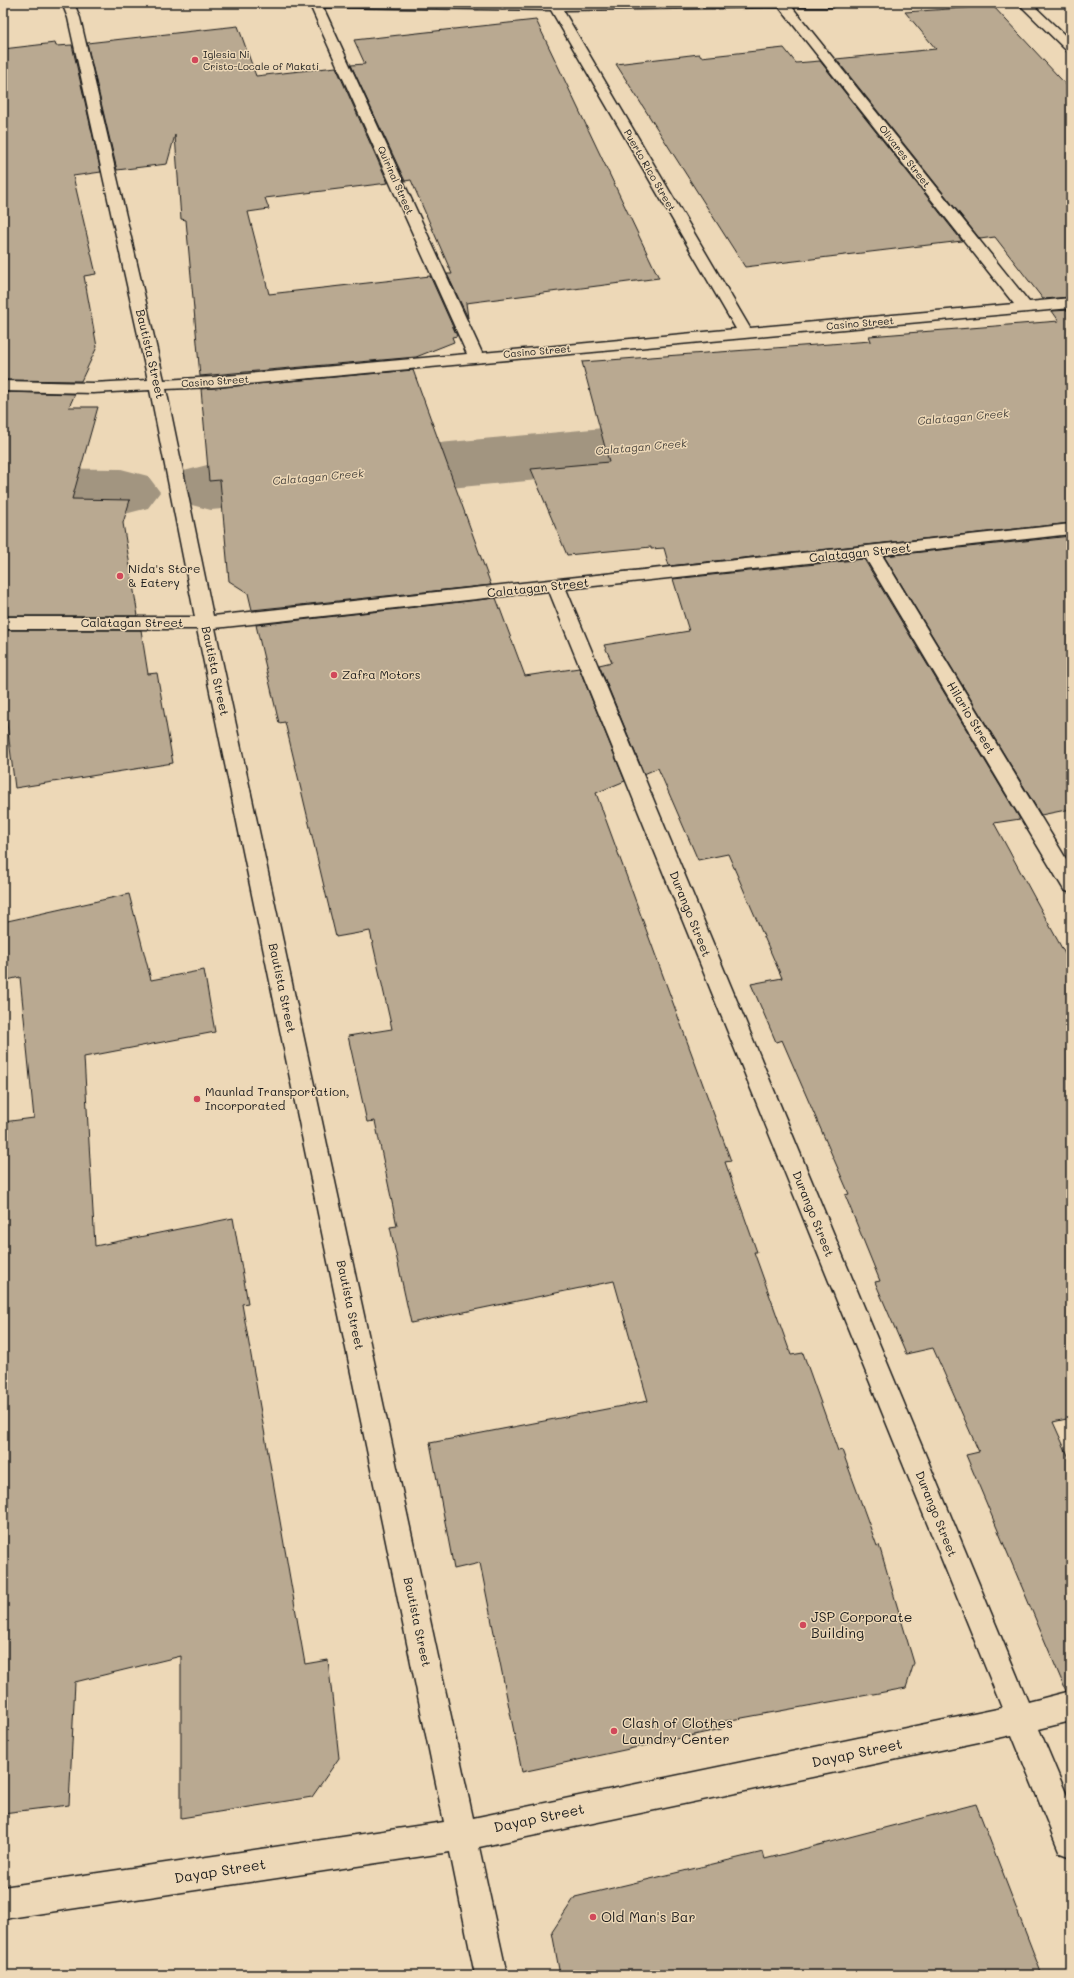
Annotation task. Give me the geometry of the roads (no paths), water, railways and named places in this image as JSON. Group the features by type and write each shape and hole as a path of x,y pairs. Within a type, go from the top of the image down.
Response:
{"street":[{"name":"Bautista Street","path":"68,3 74,18 157,385 205,623 491,1975"},
{"path":"316,3 555,6 832,3"},
{"name":"Quirinal Street","path":"316,3 476,357"},
{"path":"1024,3 1071,48"},
{"name":"Olivares Street","path":"784,4 1025,307"},
{"name":"Puerto Rico Street","path":"555,6 746,334"},
{"name":"Casino Street","path":"3,386 93,388 214,382 1071,303"},
{"name":"Calatagan Street","path":"3,623 205,623 1071,530"},
{"name":"Hilario Street","path":"871,552 1071,884"},
{"name":"Durango Street","path":"556,586 1071,1842"},
{"name":"Dayap Street","path":"3,1903 462,1834 1020,1718 1071,1706"}],"waterway":[{"name":"Calatagan Creek","path":"211,487 744,438"},
{"name":"Calatagan Creek","path":"3,491 121,492"}],"place":[{"name":"Iglesia Ni Cristo-Locale of Makati","path":"195,60"},
{"name":"Nida's Store & Eatery","path":"120,576"},
{"name":"Zafra Motors","path":"334,675"},
{"name":"Maunlad Transportation, Incorporated","path":"197,1099"},
{"name":"JSP Corporate Building","path":"803,1625"},
{"name":"Clash of Clothes Laundry Center","path":"614,1731"},
{"name":"Old Man's Bar","path":"593,1917"}]}
